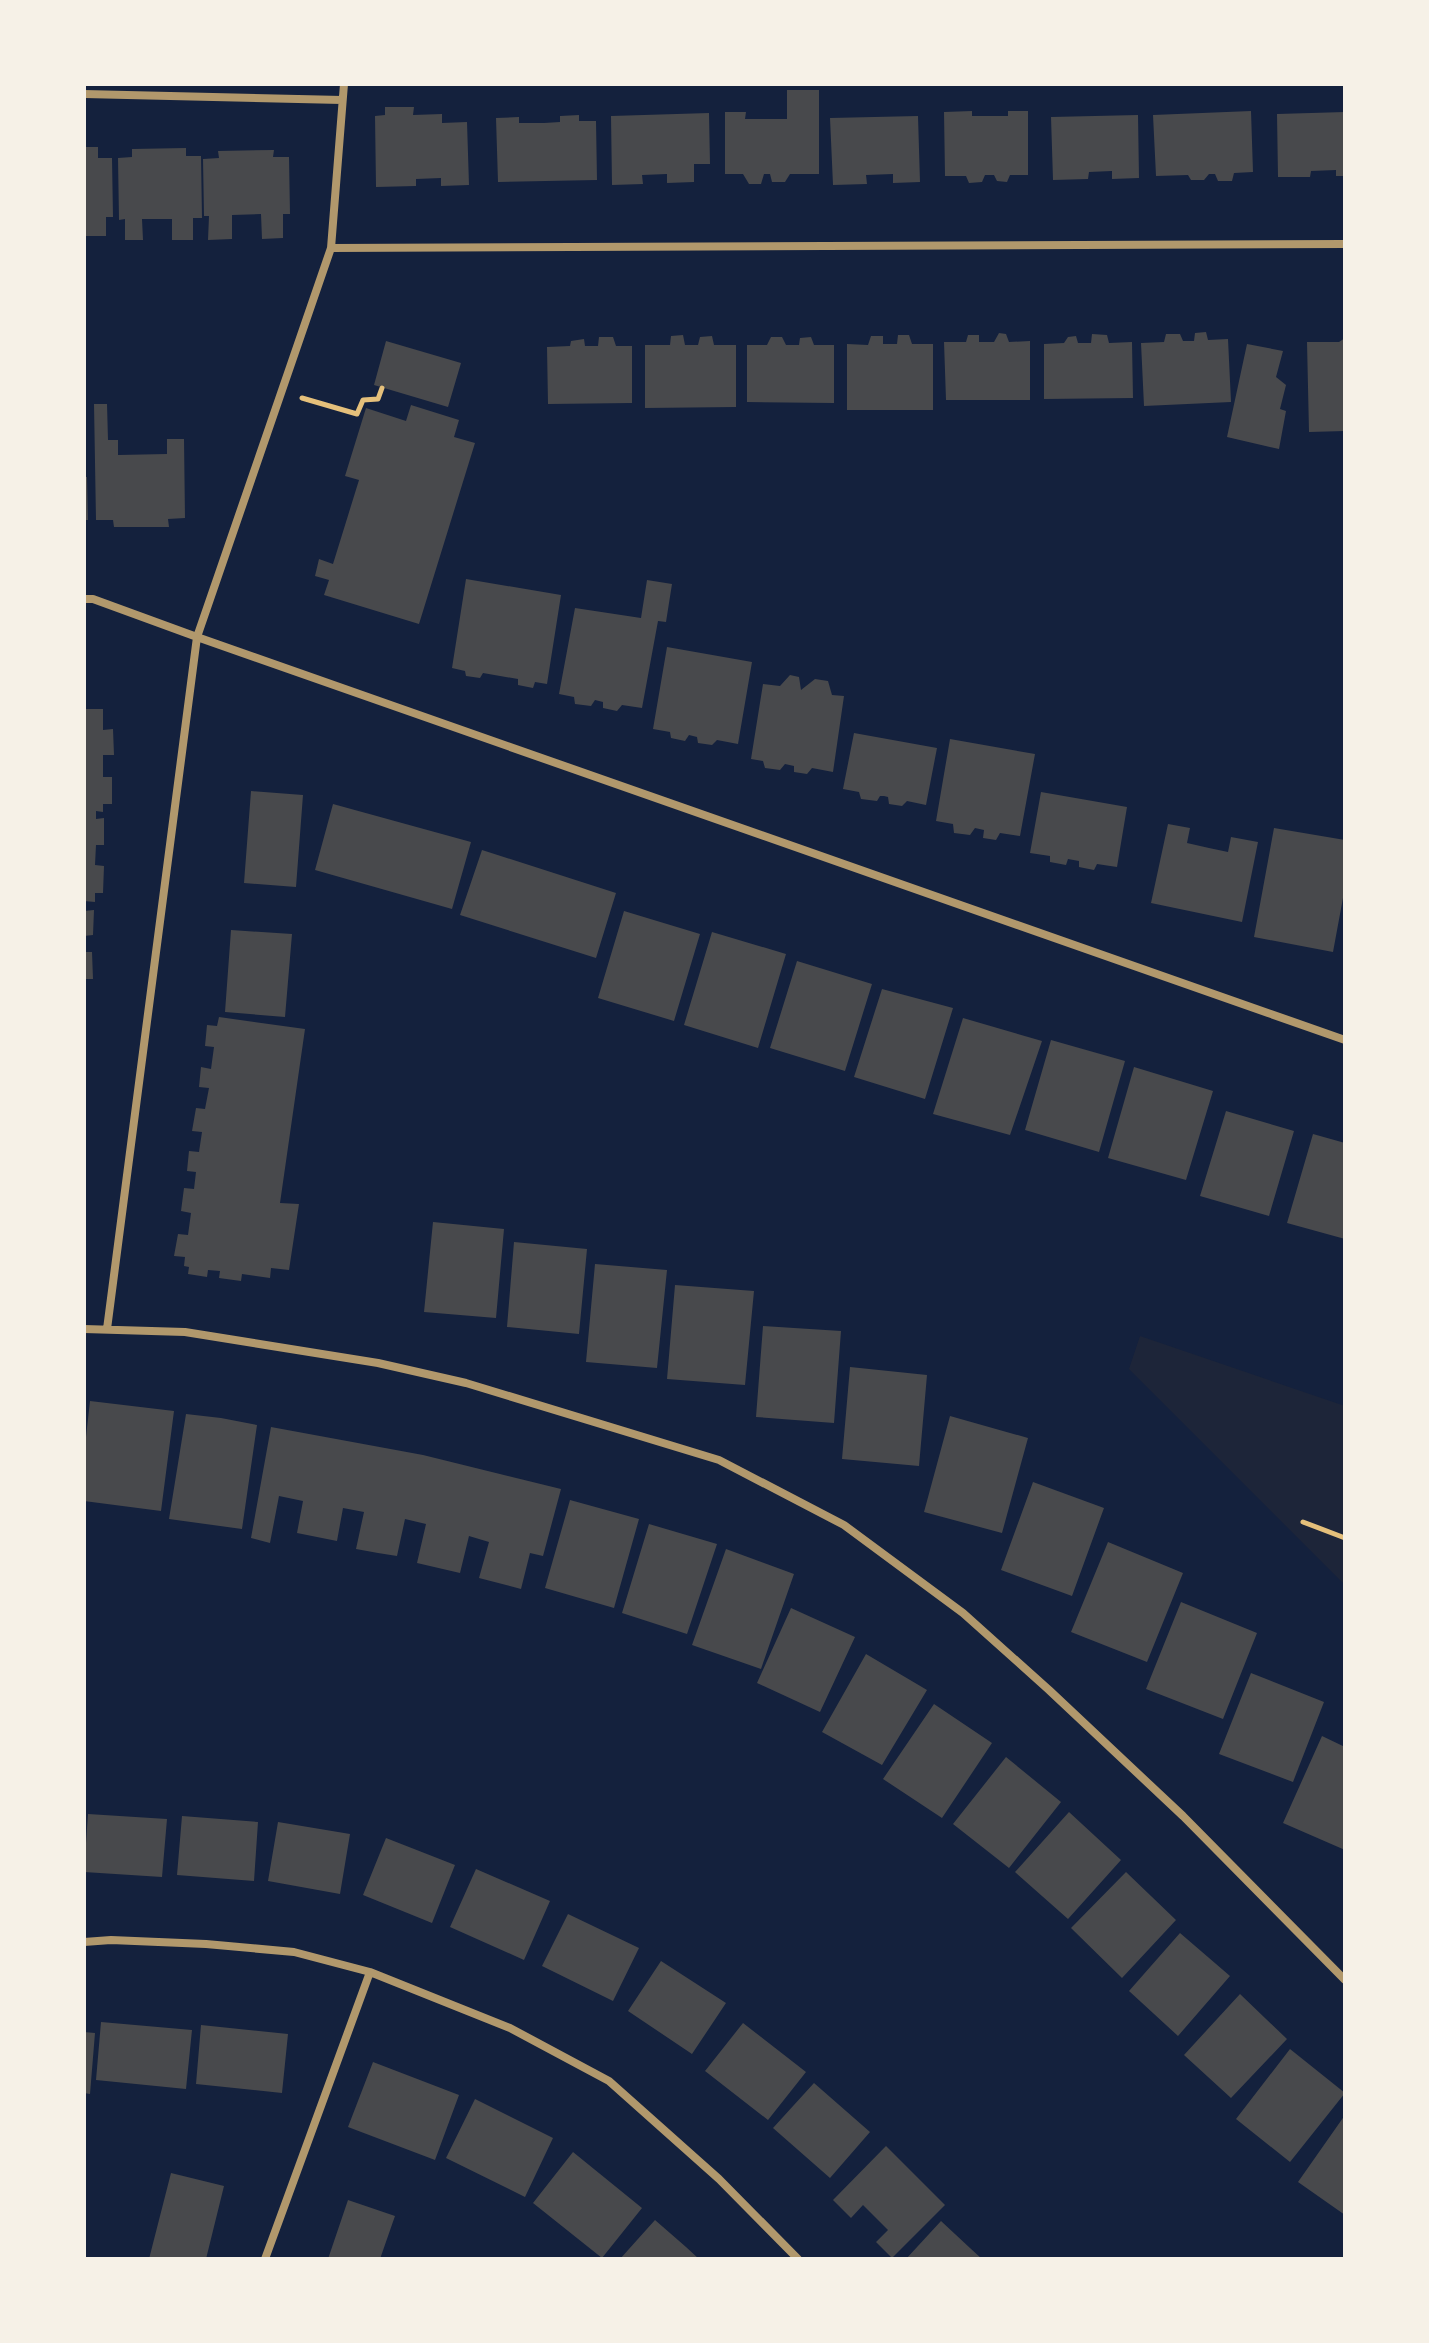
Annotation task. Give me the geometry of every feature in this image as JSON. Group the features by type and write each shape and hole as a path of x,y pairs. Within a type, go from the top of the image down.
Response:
{"street":[{"path":"107,1329 197,637 331,248 344,84"},
{"path":"84,94 342,100"},
{"path":"331,248 1345,244"},
{"path":"84,599 93,599 1345,1040"},
{"path":"84,1329 185,1332 378,1363 466,1383 719,1460 803,1503 844,1525 963,1613 1183,1816 1345,1980"},
{"path":"84,1942 111,1940 206,1944 294,1952 370,1972 510,2028 609,2081 719,2179 798,2259"},
{"path":"265,2259 370,1972"}],"path":[{"path":"282,391 357,414 363,400 378,399 382,388"},
{"path":"1303,1522 1345,1538"}],"shaded area":[{"path":"1140,1336 1345,1406 1345,1585 1129,1369"}],"building":[{"path":"787,90 819,90 819,174 790,174 785,182 772,182 770,174 764,174 761,184 749,184 743,174 725,174 725,112 746,112 745,119 787,119"},
{"path":"385,107 414,107 413,115 442,114 442,123 467,122 469,185 441,186 441,178 416,179 416,186 376,187 375,116 385,115"},
{"path":"972,111 972,116 1008,116 1008,111 1028,111 1028,175 1010,175 1007,182 997,181 994,175 985,175 982,182 969,183 966,176 945,176 944,112"},
{"path":"1251,111 1253,172 1234,173 1232,181 1218,181 1215,174 1209,174 1204,180 1191,180 1188,175 1156,176 1153,115"},
{"path":"1345,112 1345,176 1336,176 1336,170 1311,171 1310,177 1278,177 1277,114"},
{"path":"709,113 710,164 694,164 694,182 667,183 667,174 642,175 643,184 612,185 611,116"},
{"path":"579,115 579,121 596,121 597,180 498,182 496,118 519,117 519,123 544,123 560,122 560,116"},
{"path":"1138,115 1139,178 1112,179 1112,171 1089,172 1088,179 1053,180 1051,117"},
{"path":"918,116 920,182 893,183 893,174 866,175 867,184 833,185 830,118"},
{"path":"84,147 98,147 98,158 112,158 113,217 106,217 106,236 84,236"},
{"path":"186,148 186,156 201,156 202,218 193,218 193,240 172,240 172,219 142,219 143,240 125,240 125,219 119,220 118,158 132,157 132,149"},
{"path":"274,150 273,157 289,157 290,214 283,214 283,238 262,239 261,214 232,215 232,239 208,240 209,216 204,216 203,159 219,158 218,151"},
{"path":"1206,332 1208,340 1228,339 1231,402 1144,406 1141,343 1164,342 1166,334 1180,334 1183,341 1194,341 1195,333"},
{"path":"999,333 1006,334 1009,342 1030,341 1030,400 946,400 944,342 966,342 968,335 979,335 979,342 994,342"},
{"path":"1092,334 1107,335 1109,343 1132,342 1133,398 1044,399 1044,344 1064,343 1068,337 1076,336 1078,343 1091,343"},
{"path":"683,335 685,345 698,345 700,337 712,336 714,345 736,345 736,407 645,408 645,345 670,345 671,336"},
{"path":"898,335 909,335 912,344 933,344 933,410 847,410 847,344 868,345 871,336 883,336 883,344 897,344"},
{"path":"599,337 613,337 616,346 632,346 632,403 548,404 547,347 570,346 571,341 584,339 585,346 598,346"},
{"path":"771,337 782,337 786,345 799,345 800,338 811,337 814,345 834,345 834,403 747,402 747,345 767,345"},
{"path":"1345,338 1345,431 1309,432 1307,342 1339,342"},
{"path":"386,341 461,363 448,407 374,385"},
{"path":"1247,344 1283,351 1276,377 1286,385 1280,409 1286,411 1279,449 1227,437"},
{"path":"94,404 107,404 108,440 118,440 118,455 167,454 167,439 184,439 185,518 168,519 169,527 114,527 113,520 96,520"},
{"path":"411,405 459,420 454,437 475,443 419,624 324,595 329,580 315,576 319,559 333,564 359,480 345,476 366,408 406,421"},
{"path":"84,477 87,477 88,520 84,520"},
{"path":"466,579 561,595 547,684 535,682 533,688 518,685 518,679 483,673 480,678 466,676 465,671 452,668"},
{"path":"647,580 672,584 666,622 658,621 642,708 622,705 617,711 603,708 603,702 595,700 591,706 575,704 574,697 559,694 575,608 641,618"},
{"path":"667,647 752,662 738,744 717,740 712,745 698,743 697,737 689,735 685,741 671,738 670,732 653,729"},
{"path":"790,675 799,677 801,690 815,679 828,681 832,695 844,696 833,772 812,768 807,774 794,772 794,766 785,764 780,770 765,768 763,761 751,759 763,684 780,686"},
{"path":"84,709 103,709 103,730 113,729 114,755 103,755 103,777 112,777 112,804 103,804 103,812 96,811 96,819 104,818 104,845 96,845 95,865 104,866 103,893 95,893 95,902 84,901"},
{"path":"854,733 937,748 926,805 907,801 902,806 889,804 888,797 884,796 877,801 861,799 859,792 843,789"},
{"path":"950,739 1035,754 1020,836 1000,833 996,840 983,838 984,830 975,828 970,835 954,833 953,824 936,821"},
{"path":"251,791 303,795 296,887 244,883"},
{"path":"1041,792 1127,807 1117,867 1097,864 1094,870 1079,867 1079,861 1068,859 1066,865 1050,862 1050,856 1030,853"},
{"path":"333,804 471,842 452,909 315,870"},
{"path":"1168,824 1190,828 1187,843 1228,852 1231,837 1258,842 1242,922 1151,903"},
{"path":"1274,828 1345,840 1345,887 1333,952 1254,937"},
{"path":"482,850 616,893 596,958 460,915"},
{"path":"94,910 93,935 84,936 84,911"},
{"path":"624,911 700,934 674,1021 598,998"},
{"path":"231,930 292,934 285,1017 225,1012"},
{"path":"712,932 786,954 758,1048 684,1025"},
{"path":"84,952 92,952 93,979 84,979"},
{"path":"797,961 872,984 845,1071 770,1048"},
{"path":"882,989 953,1008 925,1099 854,1077"},
{"path":"219,1017 305,1029 280,1203 299,1204 289,1270 271,1268 270,1278 242,1274 241,1281 219,1278 220,1271 208,1270 207,1277 188,1274 189,1267 184,1266 185,1257 174,1256 178,1234 188,1235 191,1213 181,1211 184,1188 194,1189 196,1172 187,1171 189,1151 199,1152 202,1132 192,1131 196,1108 205,1109 209,1088 199,1087 201,1067 211,1069 214,1047 205,1046 207,1025 217,1026"},
{"path":"963,1018 1042,1041 1010,1135 933,1114"},
{"path":"1051,1040 1125,1061 1099,1152 1025,1130"},
{"path":"1134,1067 1213,1091 1186,1180 1108,1158"},
{"path":"1226,1111 1294,1131 1269,1216 1200,1196"},
{"path":"1313,1134 1345,1143 1345,1239 1287,1223"},
{"path":"433,1222 504,1229 496,1318 424,1312"},
{"path":"514,1242 587,1249 579,1334 507,1327"},
{"path":"595,1264 667,1270 657,1368 586,1362"},
{"path":"675,1285 754,1291 745,1385 667,1379"},
{"path":"763,1326 841,1331 834,1423 756,1417"},
{"path":"850,1367 927,1375 919,1466 842,1459"},
{"path":"90,1401 174,1411 161,1511 84,1501 84,1455"},
{"path":"186,1414 257,1425 242,1529 169,1519"},
{"path":"950,1416 1028,1438 1002,1533 924,1512"},
{"path":"271,1427 423,1455 561,1489 543,1556 530,1553 521,1589 479,1578 489,1542 469,1536 460,1573 417,1563 426,1524 405,1519 397,1556 356,1549 364,1512 343,1508 337,1541 297,1533 303,1501 279,1496 270,1543 251,1538"},
{"path":"1033,1482 1104,1508 1072,1596 1001,1570"},
{"path":"570,1500 639,1519 614,1608 545,1588"},
{"path":"649,1524 717,1544 687,1634 622,1613"},
{"path":"1108,1542 1183,1573 1147,1662 1071,1632"},
{"path":"726,1549 794,1574 761,1669 692,1645"},
{"path":"1181,1602 1257,1633 1223,1719 1146,1689"},
{"path":"791,1608 855,1637 820,1712 757,1683"},
{"path":"866,1654 927,1690 882,1765 822,1732"},
{"path":"1251,1673 1324,1702 1293,1782 1219,1754"},
{"path":"934,1704 992,1743 942,1818 883,1779"},
{"path":"1322,1736 1345,1747 1345,1850 1283,1823"},
{"path":"1006,1757 1061,1802 1009,1868 953,1824"},
{"path":"1069,1812 1121,1860 1068,1919 1015,1872"},
{"path":"88,1814 167,1819 162,1877 84,1872"},
{"path":"182,1816 258,1822 254,1881 177,1875"},
{"path":"278,1822 350,1834 340,1894 268,1881"},
{"path":"386,1838 455,1865 432,1923 363,1895"},
{"path":"476,1869 550,1901 524,1960 450,1927"},
{"path":"1126,1872 1176,1920 1122,1978 1071,1928"},
{"path":"568,1914 639,1948 613,2001 542,1966"},
{"path":"1180,1933 1230,1976 1178,2036 1129,1991"},
{"path":"661,1961 726,2003 692,2054 628,2011"},
{"path":"1240,1994 1287,2039 1231,2098 1184,2055"},
{"path":"101,2022 192,2030 186,2089 96,2080"},
{"path":"743,2023 806,2072 768,2120 705,2071"},
{"path":"201,2025 288,2034 282,2093 196,2084"},
{"path":"84,2032 95,2033 90,2094 84,2093"},
{"path":"1290,2049 1345,2093 1290,2162 1236,2119"},
{"path":"373,2062 459,2095 435,2160 348,2127"},
{"path":"814,2083 870,2132 830,2178 773,2128"},
{"path":"475,2099 553,2138 525,2197 446,2158"},
{"path":"1345,2115 1345,2215 1298,2182"},
{"path":"886,2146 945,2205 892,2258 876,2242 888,2230 863,2205 851,2218 833,2200"},
{"path":"573,2152 642,2208 602,2258 533,2203"},
{"path":"171,2173 224,2186 206,2259 149,2259"},
{"path":"348,2200 395,2216 380,2259 328,2259"},
{"path":"655,2220 686,2247 699,2259 620,2259"},
{"path":"941,2221 970,2248 982,2259 906,2259"}]}
